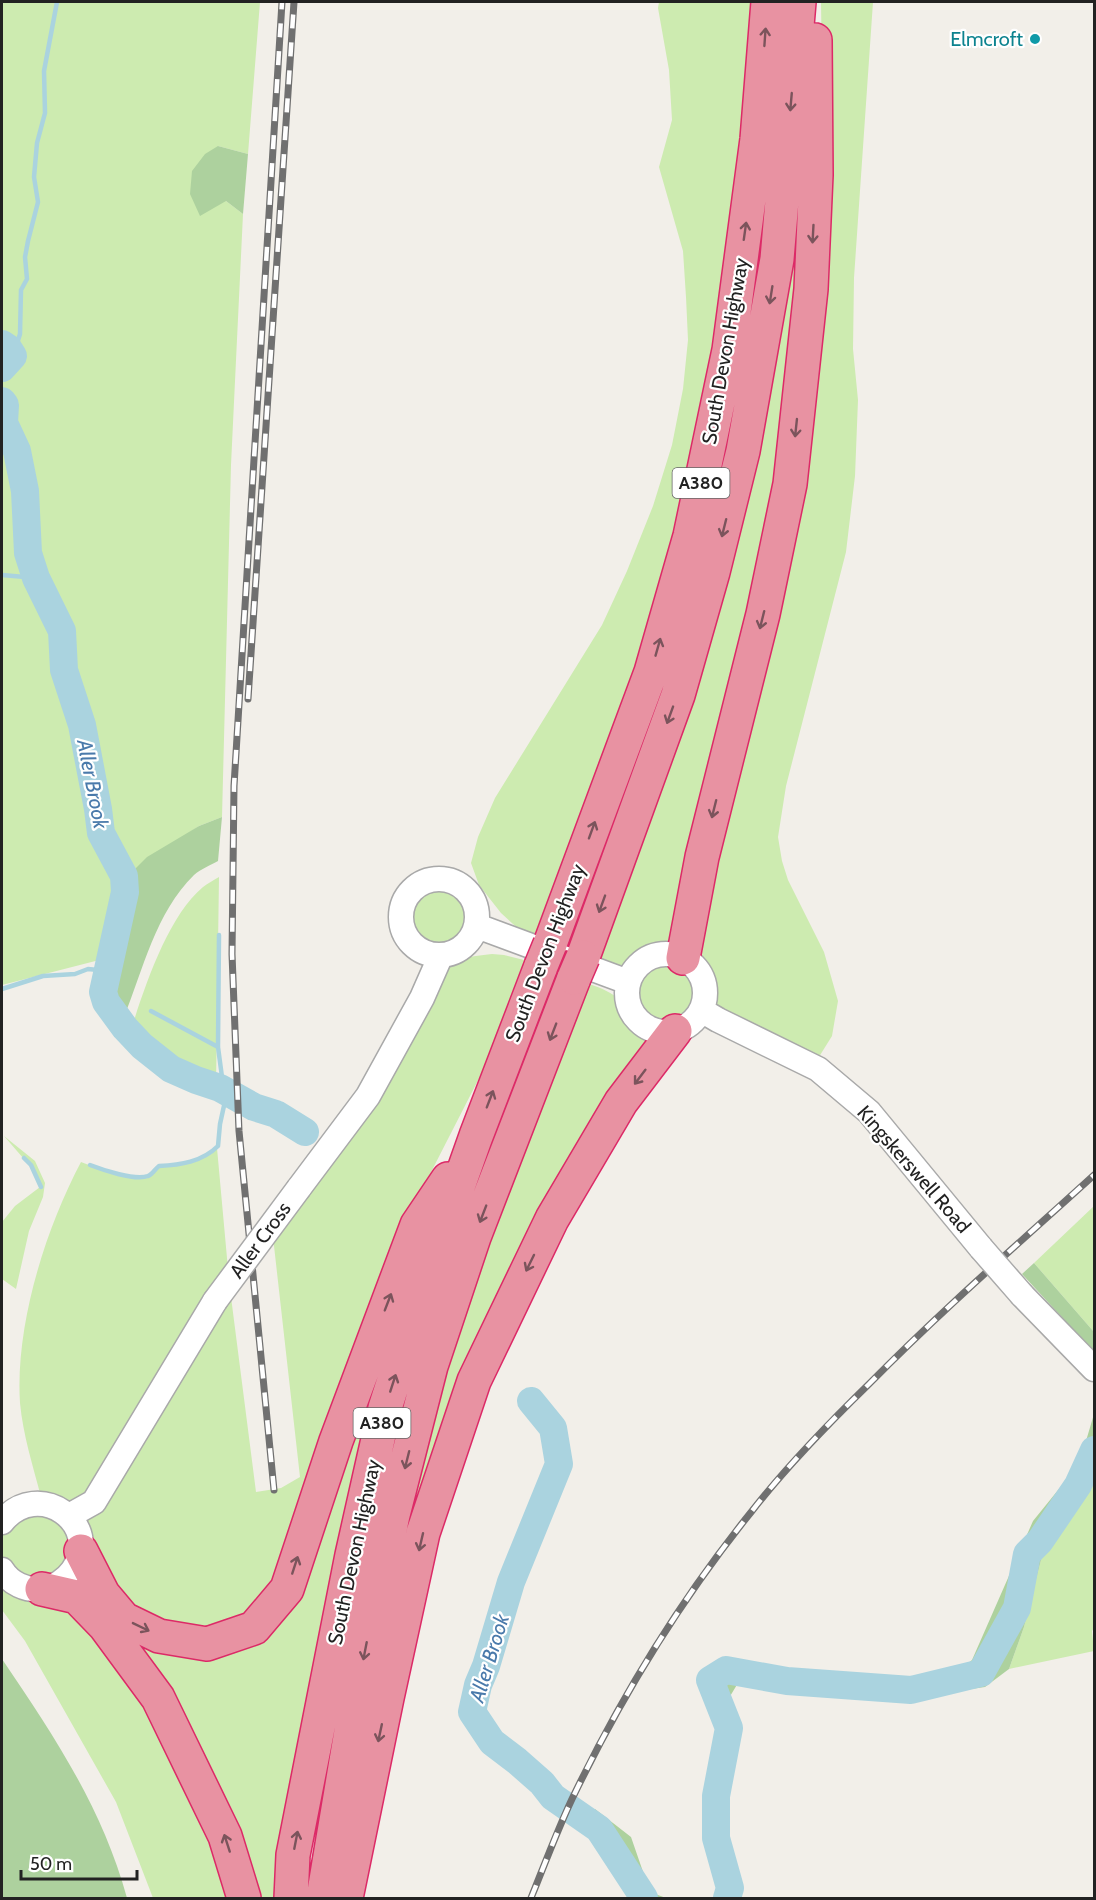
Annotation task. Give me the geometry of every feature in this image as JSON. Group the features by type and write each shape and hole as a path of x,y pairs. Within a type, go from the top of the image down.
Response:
{"highway":[{"name":"South Devon Highway","path":"291,1899 293,1856 352,1555 385,1408 436,1249 476,1136 651,672 690,536 729,350 758,139 768,2"},
{"name":"South Devon Highway","path":"323,1899 364,1654 393,1515 431,1366 474,1237 578,967 678,696 743,451 777,259 800,2"},
{"path":"683,958 702,857 763,614 790,484 812,267 816,175 814,2"},
{"path":"346,1899 423,1533 474,1381 552,1219 621,1102 675,1031"},
{"name":"A380","path":"81,1551 103,1594 124,1619 159,1636 207,1644 254,1628 287,1589 336,1441 417,1225 476,1136"},
{"path":"42,1589 77,1597 105,1626 158,1698 225,1836 244,1899"}],"street":[{"path":"442,879 463,887 471,896 476,909 477,926 471,939 461,948 449,954 428,953 416,947 405,935 401,921 402,909 406,898 413,890 431,880 442,879"},
{"path":"477,926 628,982"},
{"path":"660,954 671,954 683,958 692,964 704,982 705,994 701,1010 688,1026 675,1031 662,1032 650,1029 639,1021 631,1010 627,998 628,982 639,965 649,958 660,954"},
{"name":"Aller Cross","path":"69,1516 94,1502 215,1301 368,1096 422,998 441,955"},
{"name":"Kingskerswell Road","path":"701,1010 818,1069 869,1112 1022,1295 1090,1364"},
{"path":"2,1522 22,1505 47,1504 58,1508 69,1516 78,1532 81,1551 68,1577 56,1585 42,1589 28,1588 14,1583 2,1570"}],"green space":[{"path":"2,2 260,2 248,154 218,146 226,201 243,214 231,465 222,817 199,826 131,872 111,957 2,985"},
{"path":"659,2 759,2 742,178 682,534 540,941 524,934 501,913 479,885 471,863 478,837 495,798 602,625 653,506 672,445 683,389 688,340 683,251 659,167 672,120 669,70 658,8"},
{"path":"821,2 873,2 854,278 853,349 858,400 855,476 846,552 786,786 778,837 788,880 824,952 838,1001 832,1036 817,1060 712,1003 710,981 699,961 706,882 742,749 823,135"},
{"path":"811,86 785,447 675,946 655,948 617,967 598,963 670,765"},
{"path":"218,146 248,154 243,214 226,201 200,216 190,194 192,171 205,154"},
{"path":"222,817 218,861 194,875 169,908 150,946 121,1024 106,1002 103,992 131,873 147,857 199,826"},
{"path":"219,877 216,1086 169,1066 149,1052 130,1033 158,955 178,916 203,887"},
{"path":"432,885 446,885 458,890 467,899 472,918 470,931 463,942 446,951 432,951 420,946 411,937 406,925 406,911 411,899 420,890"},
{"path":"492,954 532,962 518,1002 406,1221 280,1585 252,1621 206,1637 128,1612 81,1519 231,1297 256,1492 281,1488 300,1477 273,1237 447,967 463,959"},
{"path":"660,962 672,962 683,967 691,975 696,992 694,1004 683,1017 672,1022 660,1022 649,1017 641,1009 636,998 636,986 641,975 649,967"},
{"path":"589,984 613,995 637,1025 655,1034 466,1377 343,1824 441,1369 485,1242"},
{"path":"4,1136 35,1161 45,1183 43,1197 29,1231 16,1289 2,1279 2,1222 15,1206 40,1187 30,1166"},
{"path":"217,1148 228,1269 89,1498 68,1508 41,1497 21,1415 22,1342 35,1279 45,1248 81,1162 113,1172 148,1176 157,1167 189,1163"},
{"path":"1094,1206 1094,1332 1034,1263"},
{"path":"410,1259 285,1898 250,1898 231,1832 120,1622 258,1633"},
{"path":"1034,1263 1094,1332 1094,1352 1022,1274"},
{"path":"1094,1414 1094,1472 1041,1560 1024,1627 1009,1669 985,1687 902,1699 738,1683 729,1698 729,1728 700,1677 704,1668 722,1664 786,1673 897,1679 955,1674 972,1660 1033,1521 1063,1484 1083,1451"},
{"path":"1094,1472 1094,1628 1092,1631 1094,1651 1009,1669 1024,1627 1041,1560"},
{"path":"16,1515 57,1515 75,1552 43,1586 2,1562 2,1533"},
{"path":"2,1577 74,1602 152,1701 236,1898 153,1898 116,1802 25,1641 2,1610"},
{"path":"2,1659 75,1773 104,1833 127,1898 2,1898"},
{"path":"595,1809 631,1837 650,1892 666,1898 633,1898 585,1833"}],"waterway":[{"path":"13,356 20,334 21,290 27,279 25,257 38,202 34,177 37,143 45,113 44,71 57,2"},
{"name":"Aller Brook","path":"2,344 13,356 2,368"},
{"name":"Aller Brook","path":"2,401 5,405 4,423 17,451 25,491 28,553 36,578 62,631 64,670 82,725 101,833 124,876 125,892 103,992 106,1002 142,1046 171,1069 220,1088 254,1107 276,1114 305,1132"},
{"path":"2,575 36,578"},
{"path":"219,935 218,1047 222,1077 220,1088"},
{"path":"2,989 43,976 75,974 88,969 108,971"},
{"path":"151,1011 218,1047"},
{"path":"90,1165 119,1174 142,1177 149,1175 159,1166 183,1163 205,1156 218,1146 227,1092"},
{"path":"24,1158 31,1165 41,1187"},
{"name":"Aller Brook","path":"531,1401 553,1428 559,1464 511,1582 486,1666 478,1685 472,1712 492,1742 542,1783 553,1797 599,1829 644,1898"},
{"path":"727,1898 730,1888 716,1838 716,1796 729,1728 710,1680 726,1670 787,1681 911,1690 981,1673 1017,1608 1027,1554 1040,1541 1078,1485 1094,1450"}],"railway":[{"path":"274,1490 239,1131 232,954 234,786 282,2"},
{"path":"248,699 294,2"},
{"path":"531,1898 572,1799 611,1723 677,1614 726,1544 765,1494 838,1414 952,1304 1094,1175"}],"place":[{"name":"Elmcroft","path":"1035,39"}]}
